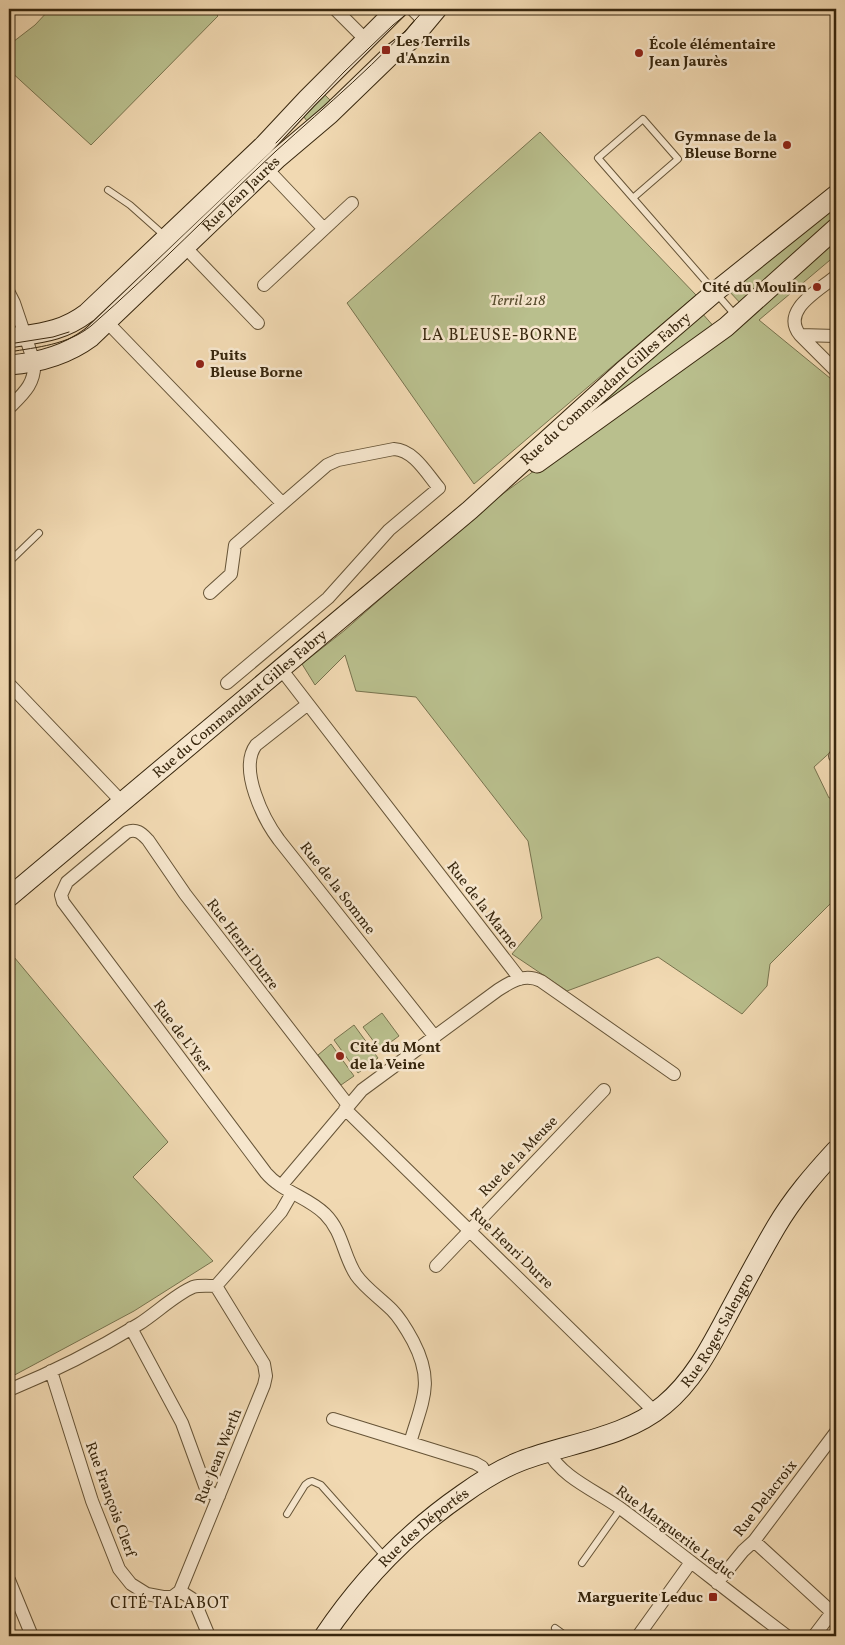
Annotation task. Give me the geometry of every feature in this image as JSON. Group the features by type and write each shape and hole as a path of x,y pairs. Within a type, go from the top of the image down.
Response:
{"street":[{"path":"335,9 366,40"},
{"name":"Rue Jean Jaurès","path":"17,337 57,330 79,319 264,145 397,9"},
{"path":"412,9 432,16"},
{"name":"Rue Jean Jaurès","path":"9,365 34,362 58,354 77,346 91,337 268,169 330,114 392,54 412,39 432,16"},
{"path":"268,169 324,229"},
{"name":"Rue du Commandant Gilles Fabry","path":"9,898 470,510 623,371 715,292 836,195"},
{"path":"264,285 352,203"},
{"name":"Rue du Commandant Gilles Fabry","path":"470,510 651,383 737,318 836,228"},
{"path":"185,247 258,324"},
{"path":"836,276 798,307 793,323 800,334 836,371"},
{"path":"9,293 14,303 17,337 34,362 34,376 29,386 9,408"},
{"path":"107,322 282,503"},
{"path":"800,334 836,336"},
{"path":"9,396 29,386"},
{"path":"210,593 232,574 235,545 327,465 338,460 394,449 408,452 439,488 389,530 328,598 227,683"},
{"name":"Rue de la Marne","path":"281,669 520,979"},
{"path":"9,684 122,802"},
{"name":"Rue de la Somme","path":"308,704 256,746 250,756 252,783 260,807 271,829 435,1037"},
{"name":"Rue Henri Durre","path":"63,902 62,892 67,882 120,837 131,831 138,832 148,840 185,894 346,1107 655,1412"},
{"name":"Rue de L'Yser","path":"63,902 266,1173 292,1194 313,1205 329,1219 340,1235 356,1275 397,1316 406,1328 419,1353 424,1368 426,1385 410,1443"},
{"path":"281,1186 346,1107 366,1086 498,990 520,979 529,977 541,981 674,1074"},
{"name":"Rue de la Meuse","path":"436,1266 604,1090"},
{"name":"Rue Roger Salengro","path":"549,1452 628,1426 655,1412 676,1394 700,1364 787,1209 809,1180 836,1150"},
{"path":"9,1390 51,1371 132,1328 189,1289 198,1286 216,1286 281,1212 292,1194"},
{"name":"Rue Jean Werth","path":"180,1591 264,1385 266,1372 264,1364 216,1286"},
{"path":"132,1328 184,1428 205,1486 211,1493 219,1496"},
{"name":"Rue François Clerf","path":"51,1371 92,1501 120,1569 131,1584 147,1594 172,1597 180,1591"},
{"path":"332,1419 479,1465 488,1476"},
{"name":"Rue Delacroix","path":"717,1583 754,1540 836,1432"},
{"name":"Rue des Déportés","path":"324,1636 352,1597 423,1523 488,1476 514,1464 549,1452"},
{"name":"Rue Marguerite Leduc","path":"549,1452 554,1461 567,1472 621,1508 787,1636"},
{"path":"754,1540 835,1612 814,1636"},
{"path":"638,1636 691,1562"},
{"path":"9,1580 32,1636"},
{"path":"180,1591 194,1600 209,1636"}],"lane":[{"path":"633,198 678,159 643,119 598,158 737,318"},
{"path":"108,190 130,205 167,238"},
{"path":"9,562 39,533"},
{"path":"287,1514 305,1485 312,1481 317,1482 321,1484 387,1560"},
{"path":"582,1563 621,1508"},
{"path":"555,1628 566,1636"}],"green space":[{"path":"50,9 212,9 218,16 91,145 9,70 9,45 35,25"},
{"path":"325,95 330,100 307,121 304,117"},
{"name":"Terril 218","path":"540,132 696,295 474,484 347,303"},
{"path":"836,201 836,222 743,306 727,289"},
{"path":"836,239 836,255 759,320 836,383 836,747 814,767 829,798 836,797 836,898 770,964 767,986 742,1014 658,957 567,991 512,954 542,918 528,841 416,697 356,691 345,655 315,685 302,664 345,630 462,527 504,493 561,451 736,331"},
{"path":"701,312 716,329 575,427 571,422"},
{"path":"9,951 168,1142 133,1177 213,1261 134,1311 9,1378"},
{"path":"382,1013 399,1036 380,1050 363,1027"},
{"path":"354,1025 378,1058 358,1073 334,1040"},
{"path":"331,1044 354,1076 341,1085 318,1055"}],"tram line":[{"path":"276,143 344,72 393,25 413,9"},
{"path":"9,352 41,347 62,341 91,326 276,151 372,65 425,9"},
{"path":"9,344 53,337 69,332"}],"place":[{"name":"Les Terrils d'Anzin","path":"386,50"},
{"name":"École élémentaire Jean Jaurès","path":"639,53"},
{"name":"Gymnase de la Bleuse Borne","path":"787,145"},
{"name":"Cité du Moulin","path":"817,287"},
{"name":"Puits Bleuse Borne","path":"200,364"},
{"name":"Cité du Mont de la Veine","path":"340,1056"},
{"name":"Marguerite Leduc","path":"713,1597"}],"district":[{"name":"LA BLEUSE-BORNE","path":"500,334"},
{"name":"CITÉ TALABOT","path":"170,1602"}]}
